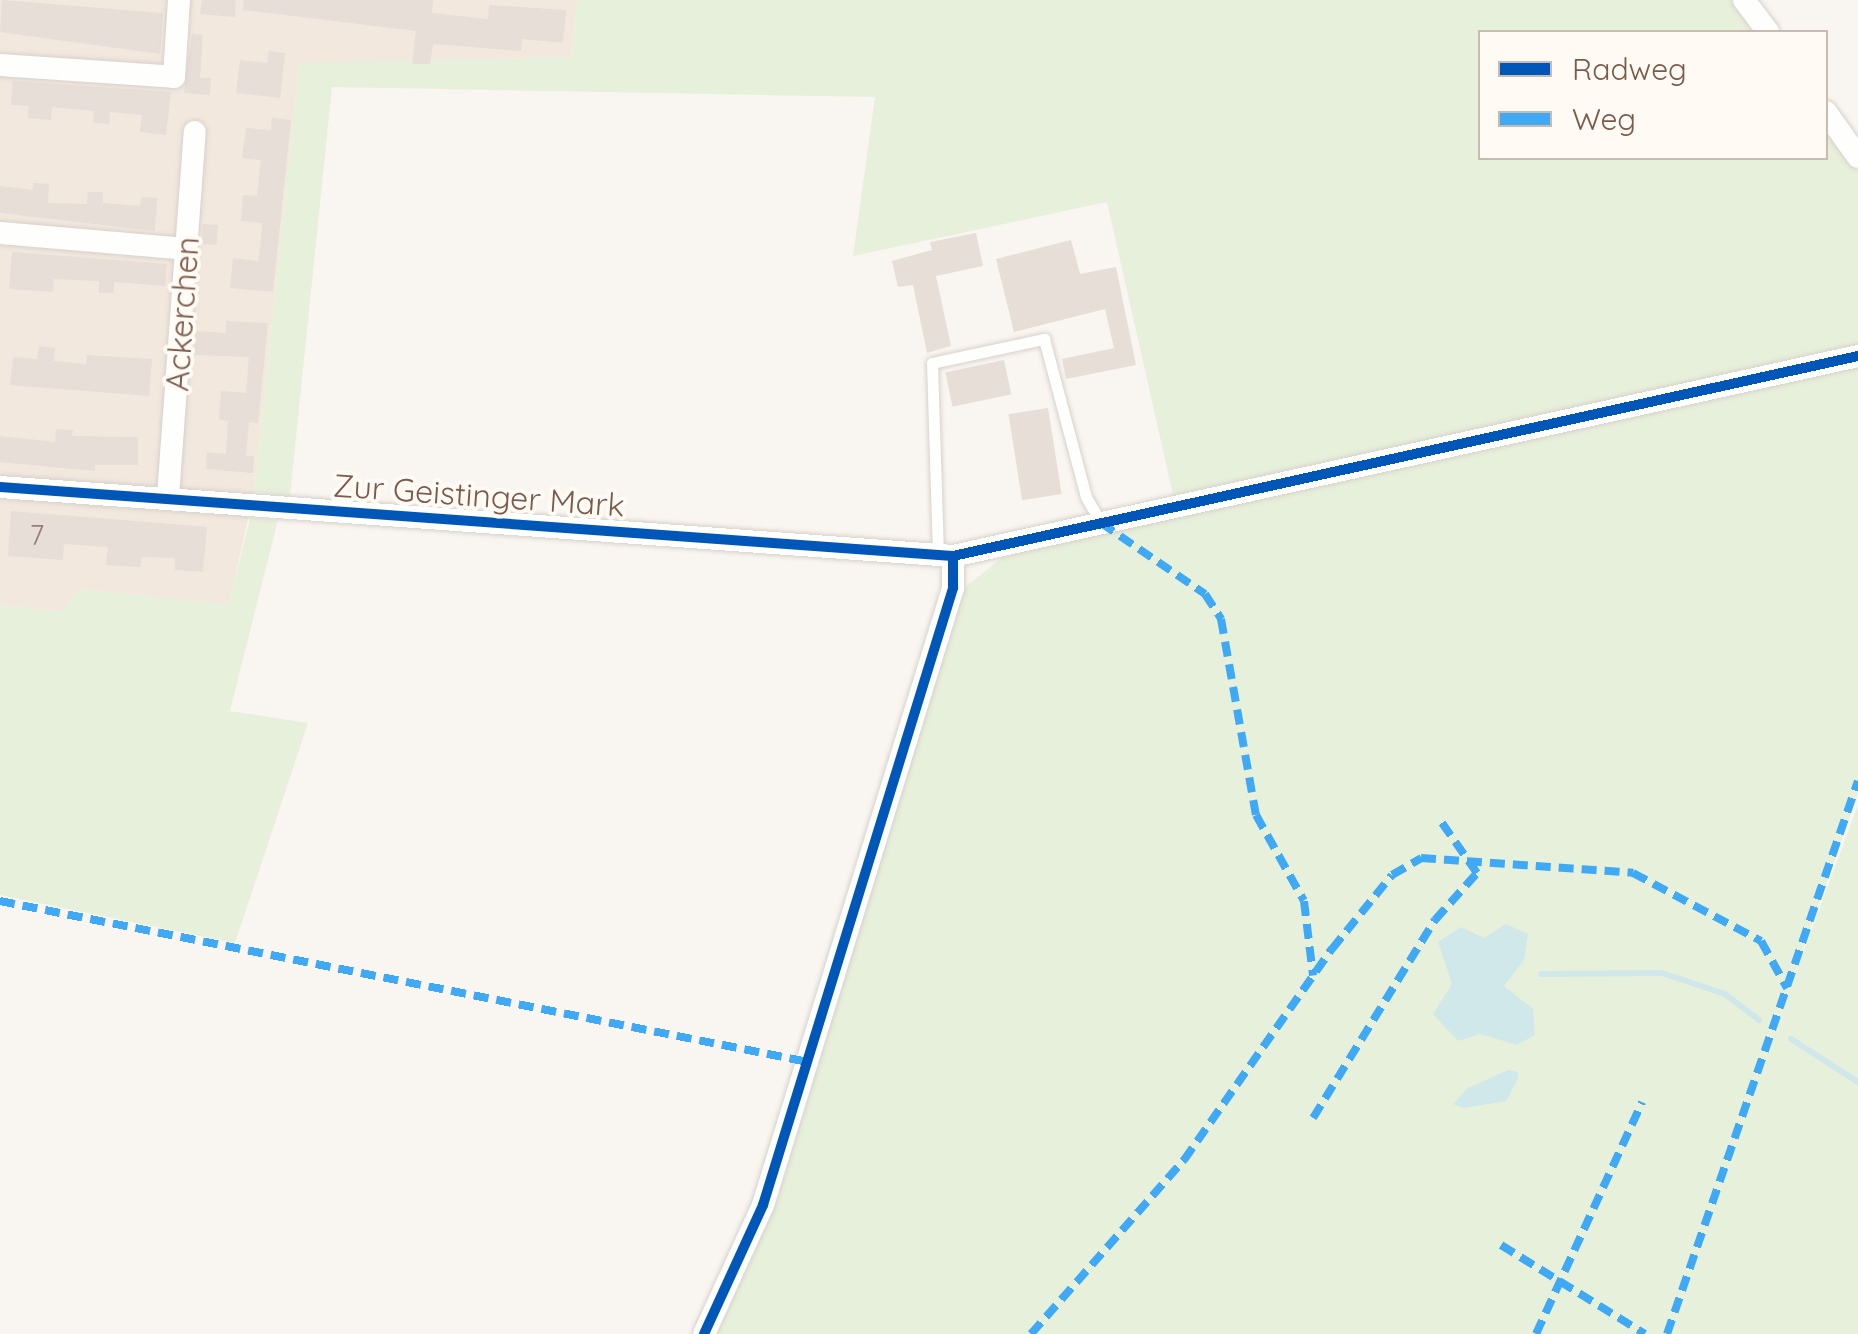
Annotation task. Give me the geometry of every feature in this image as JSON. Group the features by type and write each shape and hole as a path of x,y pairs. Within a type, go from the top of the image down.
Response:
{"street":[{"path":"0,65 174,77 180,0"},
{"path":"1744,0 1766,30"},
{"path":"1828,115 1858,157"},
{"name":"Ackerchen","path":"168,496 196,132"},
{"path":"0,233 186,248"},
{"name":"Zur Geistinger Mark","path":"0,487 168,496 946,555 1858,356"},
{"path":"704,1334 764,1205 954,588 946,555"}],"lane":[{"path":"946,555 932,363 1044,339 1086,498 1101,523"}],"shaded area":[{"path":"0,0 577,0 572,57 299,64 254,492 229,605 80,589 62,612 0,605"}],"green space":[{"path":"577,0 1731,0 1754,30 1478,30 1478,160 1828,160 1828,130 1858,171 1858,344 1174,499 1107,202 853,256 875,97 332,87 290,496 254,492 299,63 572,57"},
{"path":"1858,367 1858,794 1779,1017 1858,805 1858,1334 717,1334 776,1204 962,590 1004,556"},
{"path":"250,518 278,520 230,711 308,723 235,943 0,895 0,605 62,612 80,589 229,604"}],"water":[{"path":"1506,924 1528,934 1524,960 1504,986 1533,1009 1535,1035 1517,1045 1480,1034 1458,1041 1433,1014 1452,984 1438,942 1461,927 1484,938"},
{"path":"1508,1070 1518,1072 1518,1079 1506,1101 1464,1108 1453,1104 1468,1088"}],"building":[{"path":"2,0 163,13 160,54 0,32"},
{"path":"202,0 236,0 235,17 200,14"},
{"path":"244,0 433,0 432,13 488,19 489,5 566,10 563,43 522,39 521,51 433,44 430,64 412,64 416,31 243,10"},
{"path":"192,34 203,35 200,78 211,78 210,95 184,93"},
{"path":"269,51 285,53 280,98 236,93 240,60 267,63"},
{"path":"13,81 171,92 166,135 140,132 142,115 110,112 109,124 93,123 94,111 52,107 51,120 28,118 29,106 11,105"},
{"path":"272,118 291,120 273,292 230,288 233,258 259,261 262,223 241,221 243,195 257,196 261,160 242,158 246,128 271,130"},
{"path":"33,183 49,184 48,203 87,204 88,192 103,192 103,203 140,206 141,197 157,198 155,231 0,213 0,186 33,190"},
{"path":"203,224 218,225 217,245 202,244"},
{"path":"976,233 983,266 936,276 951,346 927,353 913,285 898,287 892,261 932,250 930,242"},
{"path":"1071,240 1080,274 1116,267 1136,365 1066,379 1062,359 1114,348 1105,309 1014,332 996,259"},
{"path":"12,252 167,264 165,286 114,282 114,293 99,293 99,281 54,279 53,292 9,289"},
{"path":"226,321 268,323 258,423 249,422 246,456 254,456 253,473 206,469 207,452 226,454 228,421 219,420 221,391 246,393 249,357 194,355 195,331 226,333"},
{"path":"39,346 55,348 54,361 86,364 87,355 152,359 149,396 10,385 13,357 37,359"},
{"path":"1004,360 1011,394 953,407 945,372"},
{"path":"1048,408 1062,494 1022,500 1008,414"},
{"path":"56,429 73,430 72,436 138,437 138,465 95,465 95,471 0,462 0,436 55,442"},
{"path":"11,511 207,527 203,572 175,570 175,558 142,557 140,567 106,565 108,547 64,544 63,560 8,556"}],"waterway":[{"path":"1541,974 1662,973 1725,994 1759,1020"},
{"path":"1791,1039 1858,1082"}],"marked path":[{"path":"1101,523 1205,594 1221,619 1256,815 1304,901 1313,975"},
{"path":"1667,1334 1858,781"},
{"path":"1313,1118 1435,920 1477,873 1440,820"},
{"path":"1031,1334 1184,1160 1332,949 1392,875 1421,858 1633,873 1761,941 1787,988"},
{"path":"0,901 808,1062"},
{"path":"1536,1334 1642,1102"},
{"path":"1501,1245 1645,1334"}],"cycle path":[{"path":"0,487 953,556 1858,356"},
{"path":"704,1334 763,1205 953,588 953,556"}]}
